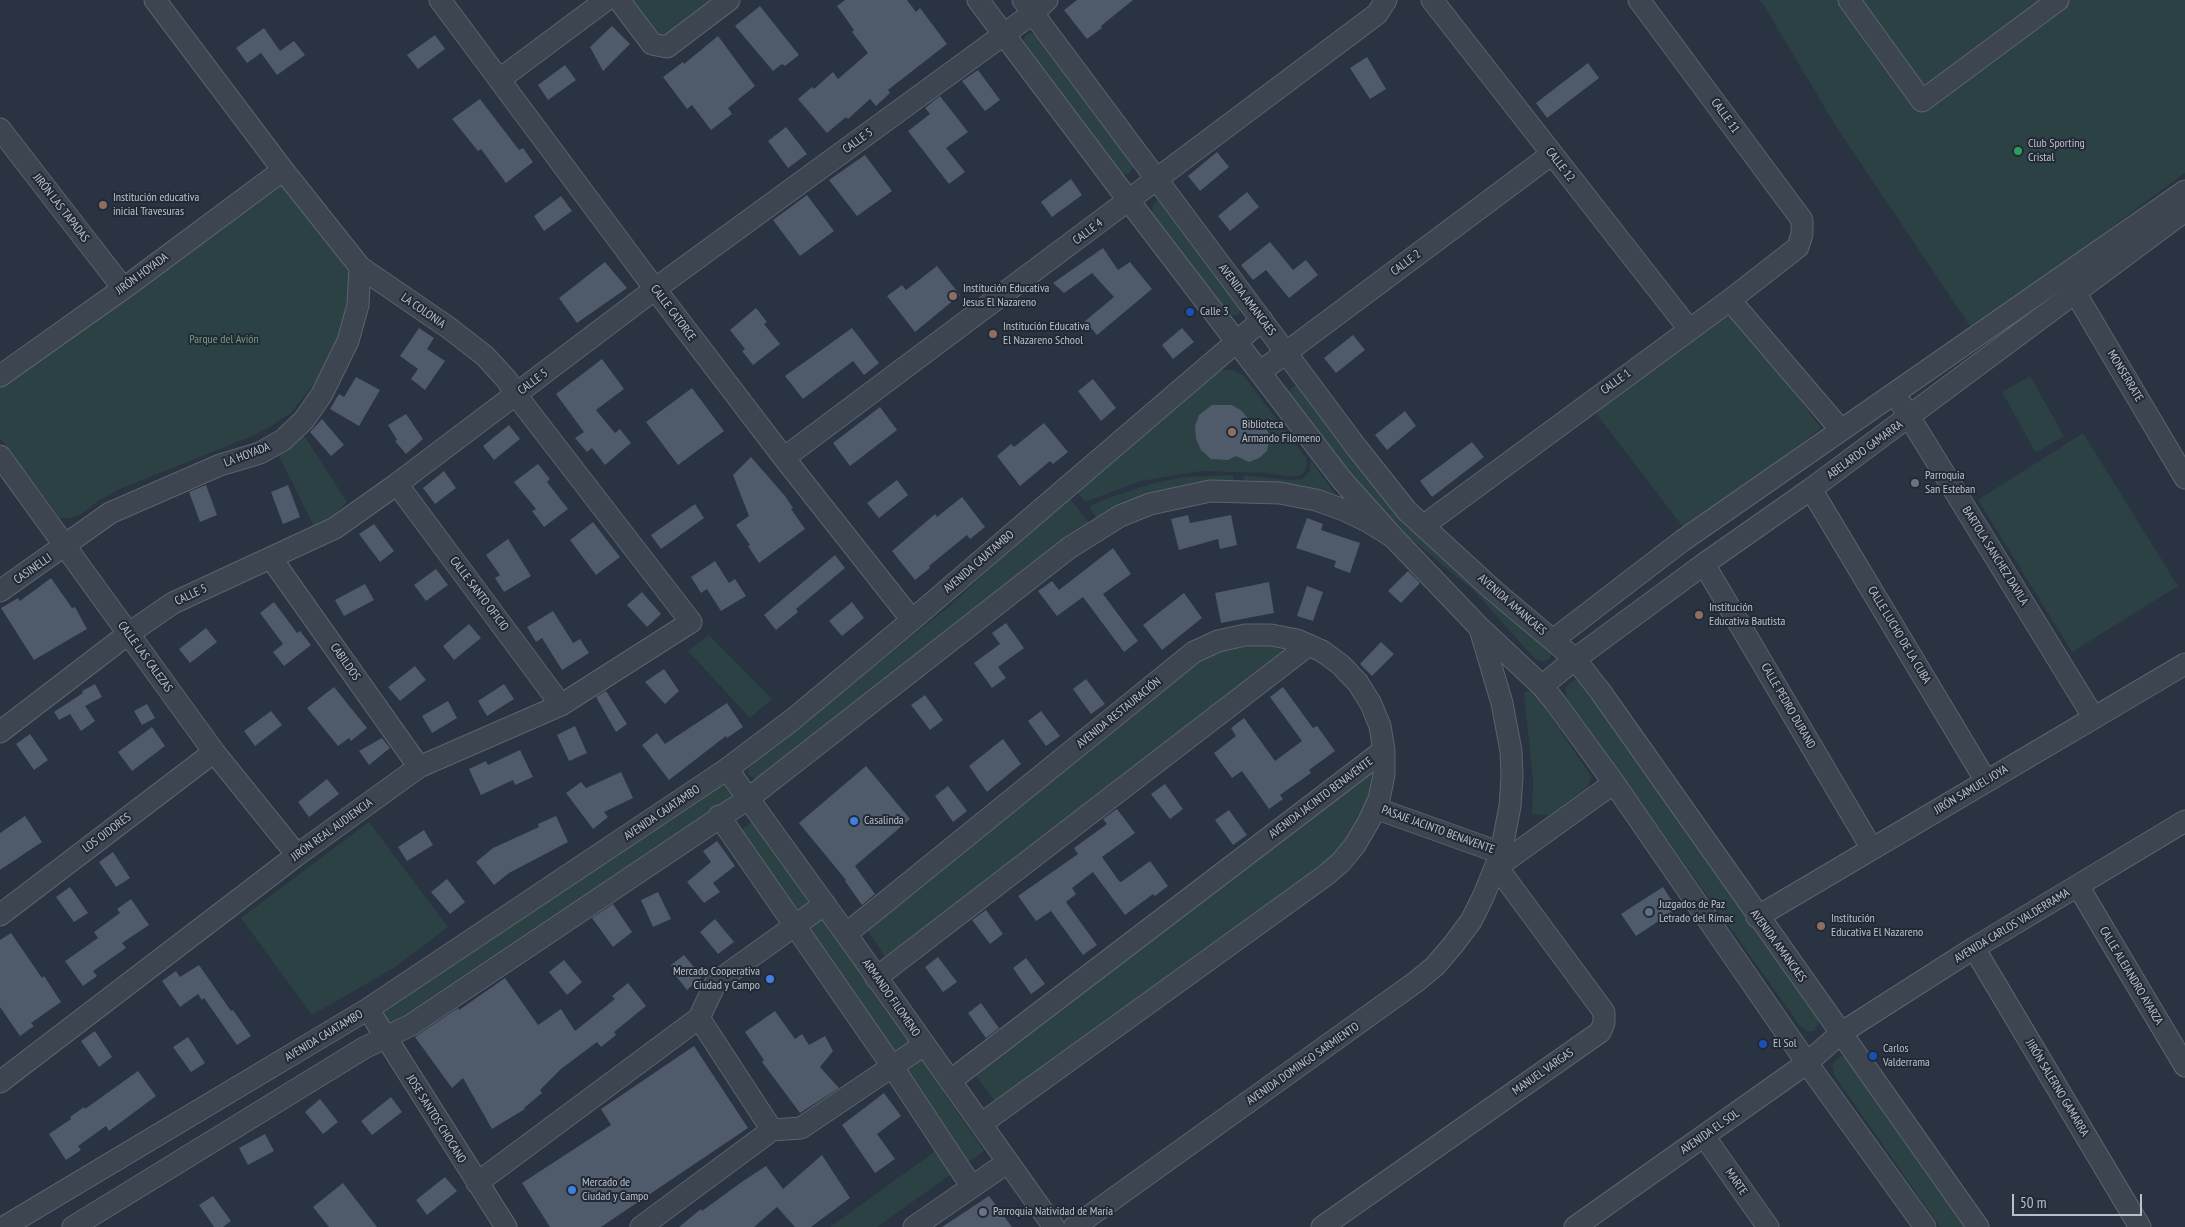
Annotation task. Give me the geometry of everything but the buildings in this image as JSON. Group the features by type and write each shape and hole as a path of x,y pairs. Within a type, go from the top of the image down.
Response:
{"street":[{"name":"LA COLONIA","path":"155,0 283,170 360,267 449,328 484,356 507,380 516,395 691,622"},
{"name":"CALLE CATORCE","path":"440,0 655,289 784,458 912,620"},
{"path":"500,79 606,0"},
{"path":"619,0 652,44 667,47 729,0"},
{"path":"978,0 1235,342 1342,480 1393,537 1479,627 1542,686 1614,783 1807,1063 1925,1227"},
{"name":"CALLE 4","path":"784,458 1377,14 1386,0"},
{"name":"CALLE 12","path":"1432,0 1689,329"},
{"name":"CALLE 11","path":"1639,0 1802,220 1802,234"},
{"path":"1849,0 1922,101 2058,0"},
{"name":"CALLE 5","path":"0,732 128,634 173,603 335,528 397,484 655,289 1004,34 1034,4"},
{"name":"AVENIDA AMANCAES","path":"1034,4 1157,180 1368,462 1407,511 1493,590 1575,659 1600,691 1757,917 1978,1227"},
{"name":"JIRÓN LAS TAPADAS","path":"0,129 123,288"},
{"name":"CALLE 2","path":"1260,372 1552,154"},
{"name":"JIRÓN HOYADA","path":"0,376 283,170"},
{"name":"ABELARDO GAMARRA","path":"1553,640 1682,541 2065,275 2183,206"},
{"name":"ABELARDO GAMARRA","path":"1542,686 1575,659 1704,564 1811,489 2076,294 2183,206"},
{"name":"CALLE 1","path":"1423,526 1730,300 1798,247 1802,234"},
{"name":"LA HOYADA","path":"65,546 110,513 220,465 260,453 283,440 304,420 322,394 348,342 358,305 360,267"},
{"name":"MONSERRATE","path":"2065,275 2185,478"},
{"path":"1730,300 1841,430"},
{"name":"AVENIDA CAJATAMBO","path":"4,1227 368,1009 727,769 792,720 912,620 1262,320"},
{"name":"BARTOLA SANCHEZ DAVILA","path":"1895,393 2094,718"},
{"name":"CALLE LAS CALEZAS","path":"0,456 214,752 296,855"},
{"name":"CALLE SANTO OFICIO","path":"397,484 560,705"},
{"name":"CALLE LUCHO DE LA CUBA","path":"1811,489 1986,781"},
{"path":"73,1227 182,1158 364,1048 412,1025 719,816 749,798 1069,548 1120,516 1150,504 1210,491 1280,493 1316,500 1344,510 1369,522 1393,537"},
{"name":"CASINELLI","path":"0,591 65,546"},
{"name":"CABILDOS","path":"271,558 419,767"},
{"name":"CALLE PEDRO DURAND","path":"1704,564 1872,849"},
{"name":"JIRÓN REAL AUDIENCIA","path":"0,1082 296,855 419,767 560,705 691,622"},
{"name":"AVENIDA DOMINGO SARMIENTO","path":"1074,1227 1390,1001 1435,966 1454,946 1470,921 1499,860 1510,806 1511,751 1502,703 1479,627"},
{"name":"AVENIDA RESTAURACIÓN","path":"846,934 1194,652 1218,641 1245,635 1271,635 1297,640 1322,651 1342,665 1358,683 1371,704 1380,726 1384,750"},
{"path":"876,978 1309,645"},
{"name":"JIRÓN SAMUEL JOYA","path":"1757,917 2185,664"},
{"name":"AVENIDA JACINTO BENAVENTE","path":"981,1124 1326,876 1355,845 1375,808 1384,775 1384,750"},
{"name":"AVENIDA JACINTO BENAVENTE","path":"950,1082 1384,750"},
{"name":"LOS OIDORES","path":"0,915 214,752"},
{"name":"ARMANDO FILOMENO","path":"727,769 1054,1227"},
{"name":"AVENIDA DOMINGO SARMIENTO","path":"1499,860 1614,783"},
{"name":"PASAJE JACINTO BENAVENTE","path":"1375,808 1499,860"},
{"path":"719,816 892,1066 972,1187"},
{"name":"AVENIDA CARLOS VALDERRAMA","path":"1841,1033 1974,948 2185,822"},
{"name":"MANUEL VARGAS","path":"1322,1227 1600,1032 1604,1023 1604,1012 1499,860"},
{"name":"CALLE ALEJANDRO AYARZA","path":"2078,886 2185,1066"},
{"path":"477,1183 699,1018 716,982 824,904"},
{"name":"JIRÓN SALERNO GAMARRA","path":"1974,948 2140,1227"},
{"name":"JOSE SANTOS CHOCANO","path":"368,1009 506,1227"},
{"path":"699,1018 772,1130"},
{"name":"AVENIDA EL SOL","path":"1575,1227 1603,1219 1704,1136 1807,1063 1841,1033"},
{"path":"641,1227 772,1130 801,1128 924,1045"},
{"path":"165,1131 182,1158"},
{"name":"MARTE","path":"1704,1136 1768,1227"},
{"path":"914,1227 1008,1162"}],"green space":[{"path":"629,0 711,0 659,40"},
{"name":"Club Sporting Cristal","path":"1759,0 2185,0 2185,173 2085,247 1970,326 1837,128"},
{"path":"1031,33 1037,35 1135,166 1129,174 1124,174 1120,171 1024,45 1023,41 1026,35"},
{"name":"Parque del Avión","path":"285,181 352,277 352,292 335,349 316,381 292,412 273,425 252,436 120,489 98,501 81,514 71,518 60,518 0,438 0,387 191,243"},
{"path":"1159,199 1241,308 1240,313 1236,316 1227,314 1152,214 1153,204"},
{"path":"1729,307 1821,428 1687,532 1594,411"},
{"path":"1233,370 1244,376 1306,458 1307,467 1303,474 1294,477 1264,473 1201,471 1141,481 1085,502 1076,491 1217,372"},
{"path":"2030,376 2064,436 2036,453 2002,392"},
{"path":"1300,381 1552,651 1549,659 1544,662 1535,659 1474,591 1381,514 1288,391"},
{"path":"2083,433 2178,586 2072,652 1978,500"},
{"path":"299,434 305,437 347,502 333,516 314,526 277,452"},
{"path":"1311,460 1335,494 1276,483 1243,480 1244,475 1289,480 1302,479 1310,471"},
{"path":"1233,475 1234,480 1182,485 1162,491 1097,519 1089,507 1105,499 1154,483 1185,477"},
{"path":"1068,496 1089,523 757,780 749,775 748,770 750,766 952,604"},
{"path":"709,635 772,699 750,718 688,651"},
{"path":"1265,645 1287,651 890,964 865,927 1204,657 1235,648"},
{"path":"1574,680 1580,681 1820,1020 1814,1031 1807,1031 1800,1026 1566,697 1566,687"},
{"path":"1533,690 1591,776 1588,787 1549,815 1532,814 1533,781 1524,692"},
{"path":"1372,771 1368,803 1349,850 999,1107 974,1073"},
{"path":"722,783 728,784 732,788 732,794 722,804 407,1018 390,1024 385,1020 383,1013 389,1005"},
{"path":"756,819 984,1151 877,1227 830,1227 952,1139 738,832"},
{"path":"369,822 448,927 394,968 312,1015 241,918"},
{"path":"1841,1056 1847,1057 1966,1227 1940,1227 1834,1075 1832,1064"}],"place":[{"name":"Club Sporting Cristal","path":"2018,151"},
{"name":"Institución educativa inicial Travesuras","path":"103,205"},
{"name":"Institución Educativa Jesus El Nazareno","path":"953,296"},
{"name":"Calle 3","path":"1190,312"},
{"name":"Institución Educativa El Nazareno School","path":"993,334"},
{"name":"Biblioteca Armando Filomeno","path":"1232,432"},
{"name":"Parroquia San Esteban","path":"1915,483"},
{"name":"Institución Educativa Bautista","path":"1699,615"},
{"name":"Casalinda","path":"854,821"},
{"name":"Juzgados de Paz Letrado del Rímac","path":"1649,912"},
{"name":"Institución Educativa El Nazareno","path":"1821,926"},
{"name":"Mercado Cooperativa Ciudad y Campo","path":"770,979"},
{"name":"El Sol","path":"1763,1044"},
{"name":"Carlos Valderrama","path":"1873,1056"},
{"name":"Mercado de Ciudad y Campo","path":"572,1190"},
{"name":"Parroquia Natividad de María","path":"983,1212"}]}
